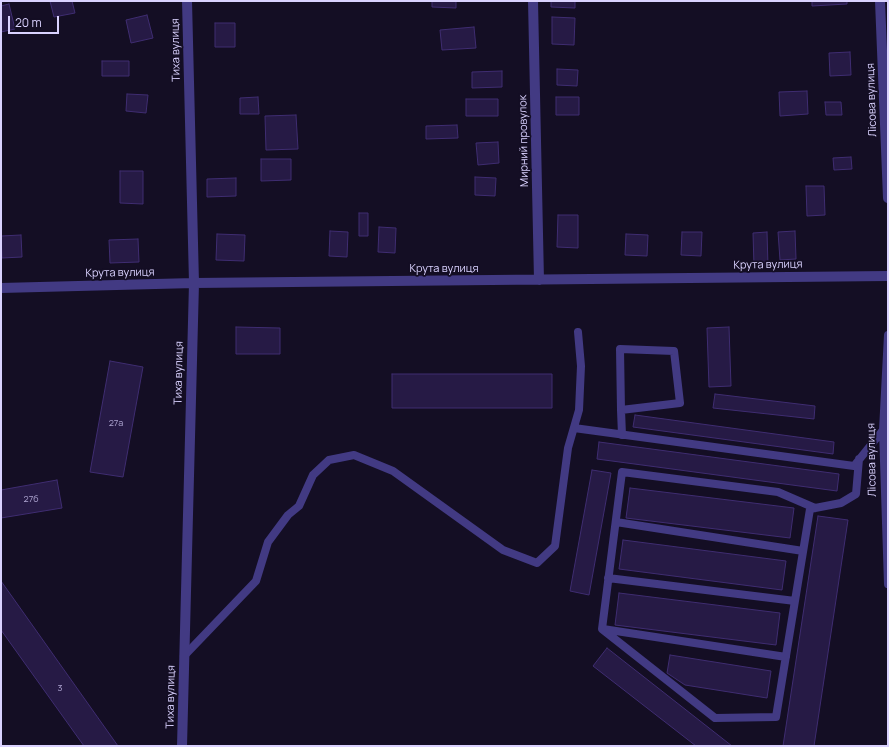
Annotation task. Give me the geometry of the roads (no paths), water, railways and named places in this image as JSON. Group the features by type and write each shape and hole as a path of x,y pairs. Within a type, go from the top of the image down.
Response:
{"street":[{"name":"Тиха вулиця","path":"182,746 194,283 187,1"},
{"name":"Мирний провулок","path":"533,1 539,280"},
{"name":"Лісова вулиця","path":"880,1 888,198"},
{"name":"Крута вулиця","path":"1,288 194,283 888,276"}],"lane":[{"path":"184,656 256,581 268,542 288,515 300,506 313,475 329,460 354,455 393,471 503,550 537,563 555,546 568,448 579,410 580,374 578,332"},
{"name":"Лісова вулиця","path":"888,334 883,430 888,584"},
{"path":"621,410 680,403 674,351 620,349 621,410 622,435"},
{"path":"574,428 854,466 883,430"},
{"path":"602,629 715,718 776,717 810,509 841,503 856,494 859,459"},
{"path":"602,629 622,472 778,492 815,508"},
{"path":"616,522 803,551"},
{"path":"608,578 795,601"},
{"path":"602,629 786,657"}]}
